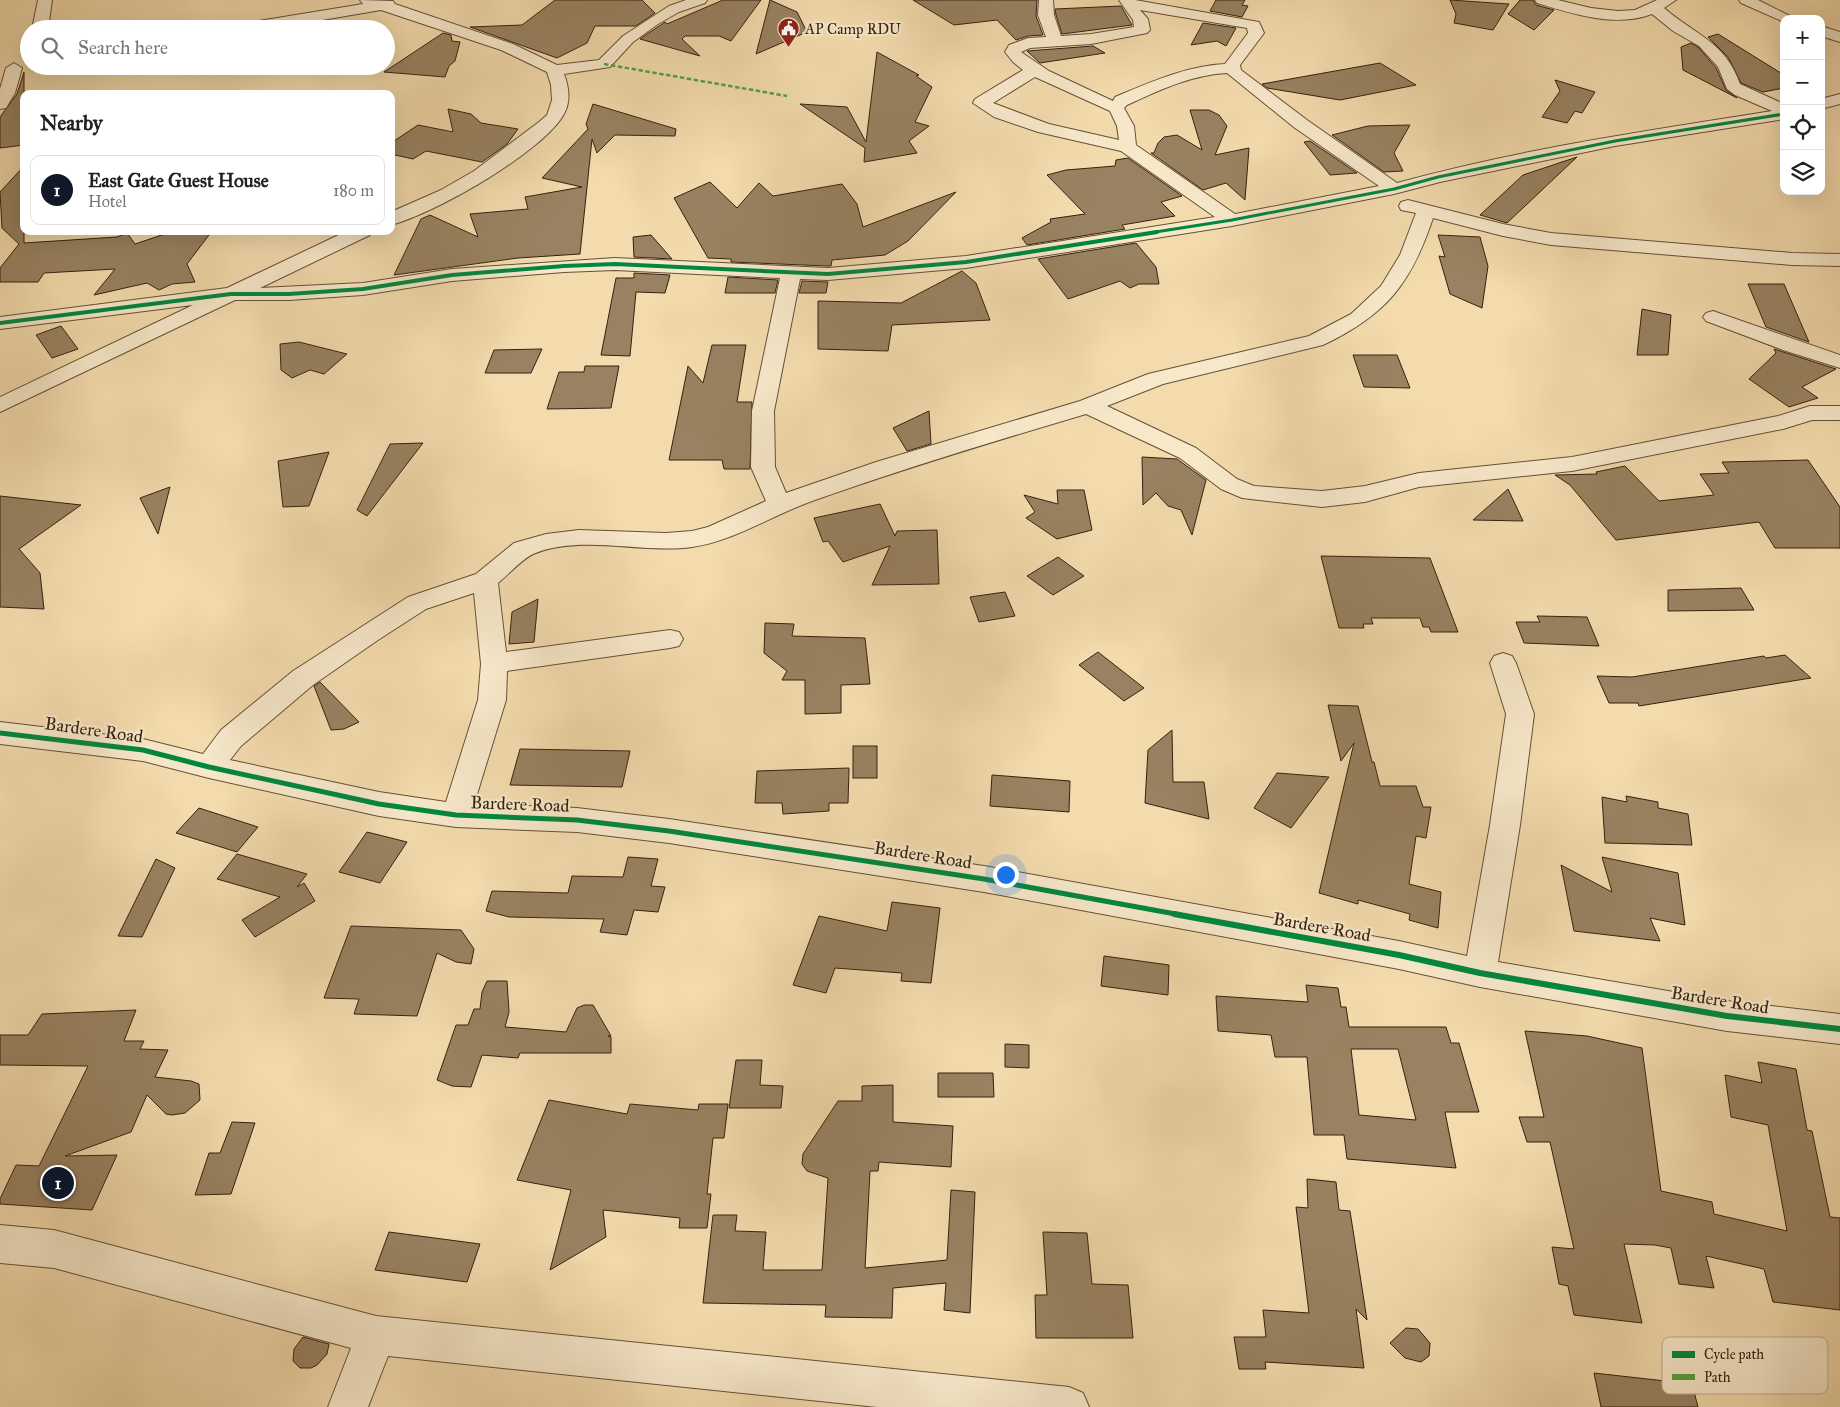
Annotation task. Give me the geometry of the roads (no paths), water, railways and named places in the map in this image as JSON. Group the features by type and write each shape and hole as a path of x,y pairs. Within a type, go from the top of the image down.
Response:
{"street":[{"path":"42,20 45,0"},
{"path":"367,0 507,47 546,64 554,70 561,83 561,97 556,113 544,126 492,169 465,186 395,217"},
{"path":"295,20 414,0"},
{"path":"554,70 604,64 628,39 653,21 674,9 700,0"},
{"path":"1046,0 1046,14 1055,41"},
{"path":"1542,0 1607,14 1639,14 1652,6 1670,0"},
{"path":"1746,0 1780,15"},
{"path":"1126,1 1140,19 1142,30 1091,39 1028,43 1015,48 1013,52 1015,57 1034,70 1116,108 1125,124 1128,136 1127,147"},
{"path":"1126,1 1254,25 1256,33 1232,64 1236,75 1301,124 1394,189"},
{"path":"1652,6 1678,28 1705,43 1726,66 1733,86 1741,92 1780,110"},
{"path":"1825,33 1840,37"},
{"path":"0,104 7,93 14,68"},
{"path":"1116,108 1121,101 1177,76 1206,69 1233,68"},
{"path":"1034,70 981,103 1000,114 1044,128 1127,147 1232,220"},
{"path":"1825,103 1840,99"},
{"path":"0,323 231,294 289,294 363,289 452,275 564,266 678,267 791,274 868,272 966,262 1232,220 1394,189 1438,177 1606,142 1780,113"},
{"path":"1360,196 1426,210 1503,230 1551,239 1792,259 1840,260"},
{"path":"209,767 231,738 303,678 369,633 417,604 485,580 523,549 546,542 579,538 666,541 692,539 715,534 779,504 884,467 1088,406 1156,380 1316,341 1351,324 1385,296 1414,248 1426,210"},
{"path":"0,405 355,235"},
{"path":"779,504 763,467 763,411 791,274"},
{"path":"1713,317 1790,346 1840,362"},
{"path":"1088,406 1188,453 1229,484 1250,493 1322,499 1366,494 1419,480 1572,464 1783,422 1810,414 1840,413"},
{"path":"456,815 492,700 494,664 485,580"},
{"path":"494,664 544,655 670,639"},
{"path":"1480,973 1505,824 1520,714 1502,663"},
{"name":"Bardere Road","path":"0,733 143,750 209,767 379,804 456,815 576,820 632,826 984,879 1389,954 1480,973 1726,1016 1840,1029"},
{"path":"0,1244 54,1249 376,1335 1069,1407"},
{"path":"348,1407 376,1335"}],"place":[{"name":"AP Camp RDU","path":"789,48"},
{"name":"East Gate Guest House","path":"58,1183"}]}
